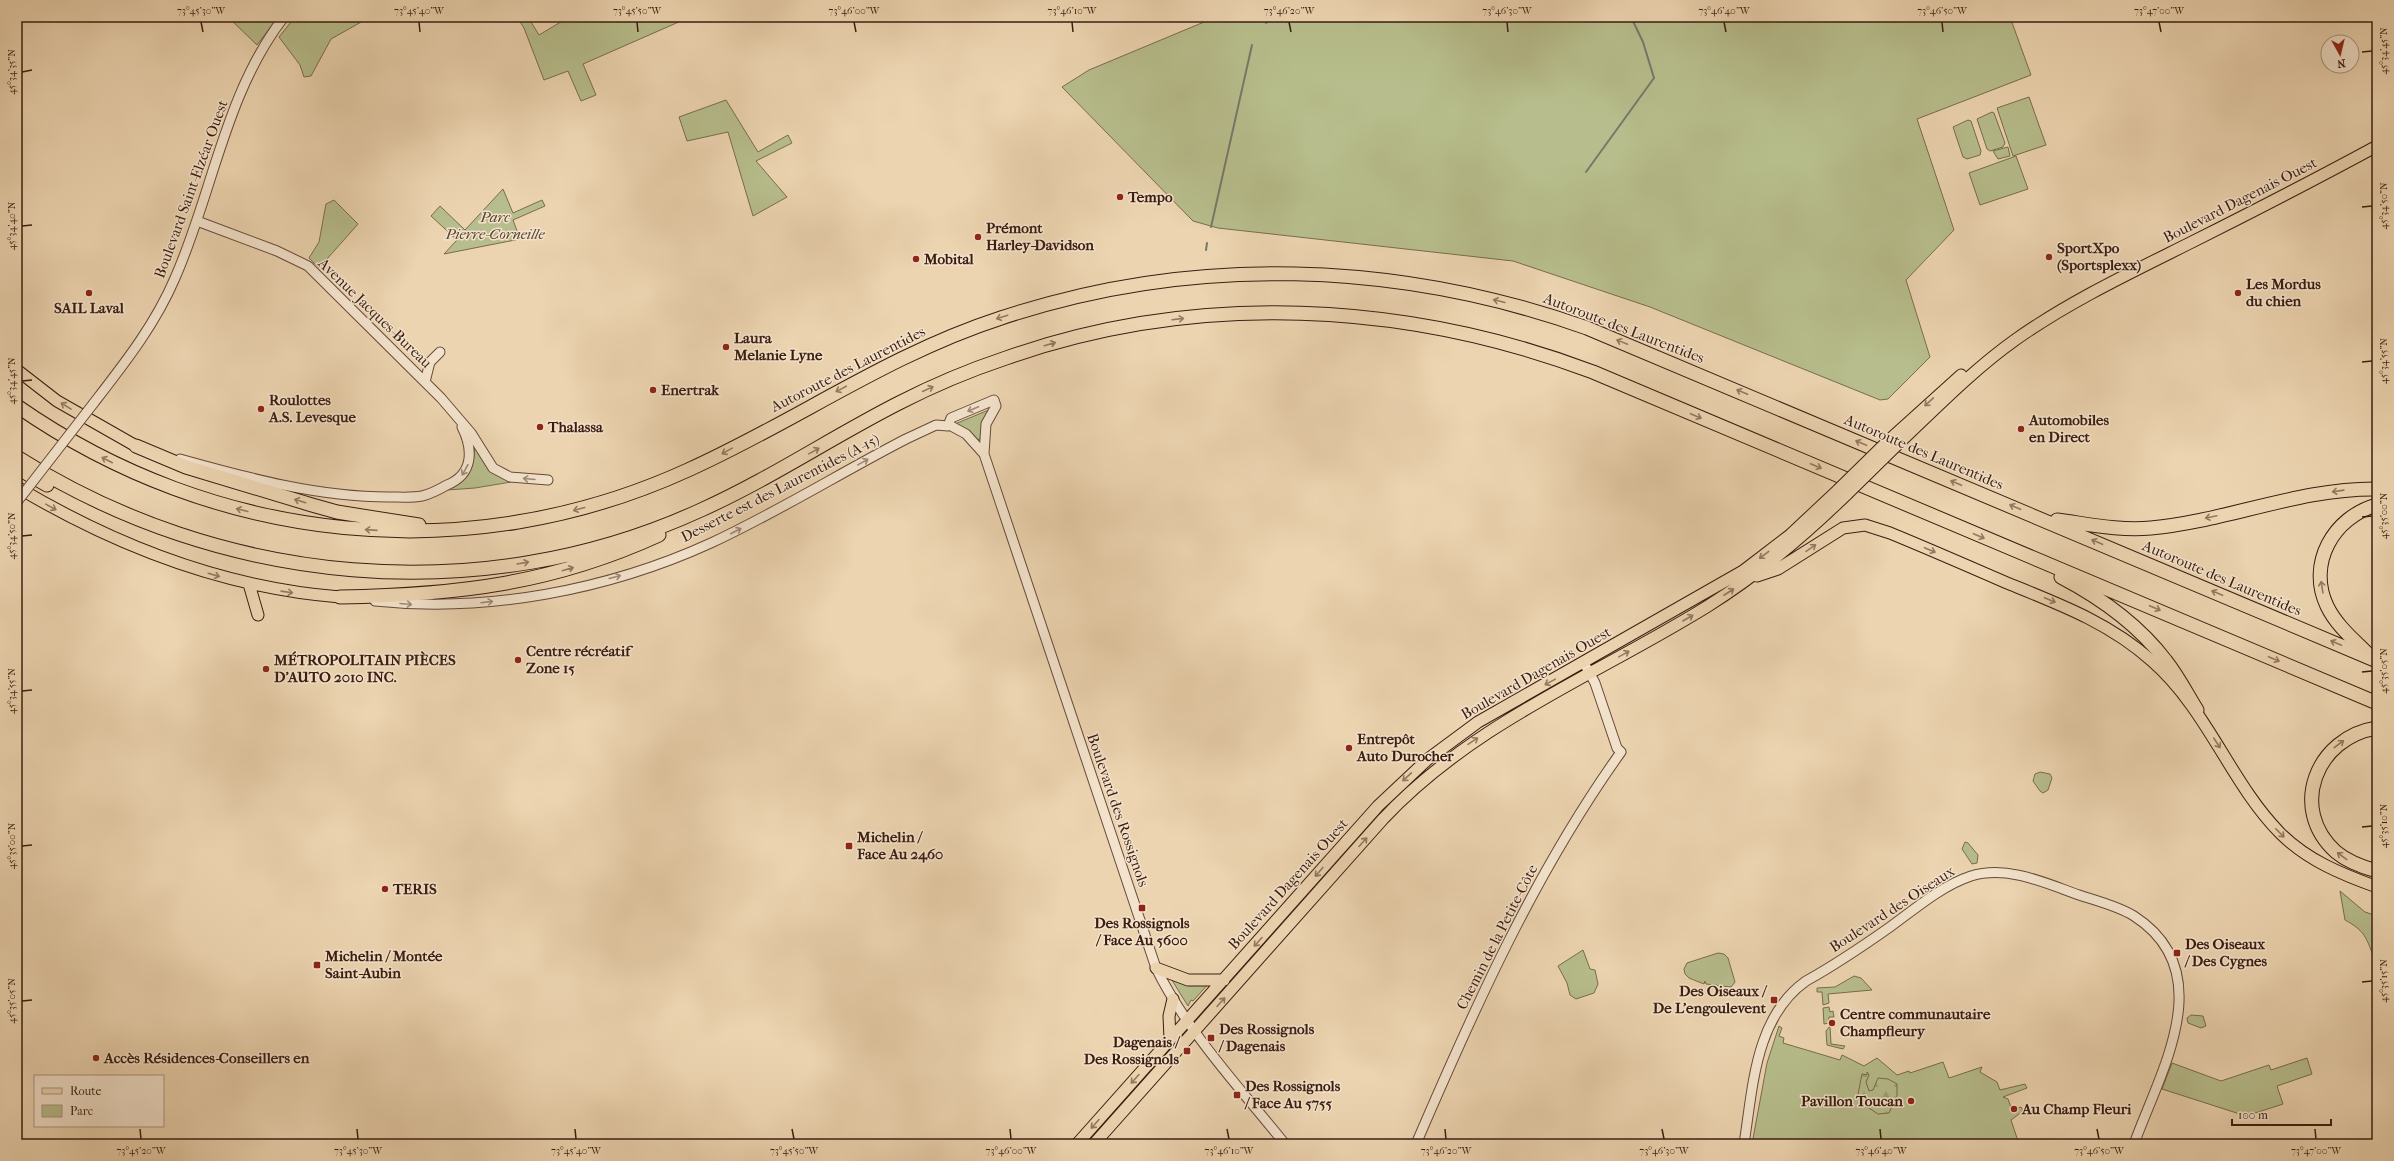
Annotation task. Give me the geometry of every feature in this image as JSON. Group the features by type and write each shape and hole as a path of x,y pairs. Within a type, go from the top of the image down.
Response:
{"highway":[{"name":"Autoroute des Laurentides","path":"17,406 60,435 116,465 159,484 223,505 280,519 338,528 389,531 451,530 507,524 554,515 600,504 646,488 702,464 899,359 953,336 1016,313 1073,297 1154,282 1215,275 1281,273 1362,277 1421,284 1486,297 1544,313 1636,347 2375,660"},
{"path":"340,597 460,592 516,582 572,568 615,554 668,531 925,390 977,368 1035,348 1104,331 1192,317 1259,312 1332,314 1398,320 1443,328 1491,339 1549,356 1608,378 2377,703"},
{"path":"136,446 186,467 320,507 451,530"},
{"path":"17,457 62,483 125,514 176,534 252,556 315,567 376,572 442,572 498,567"},
{"path":"17,468 82,503 124,522 194,548 258,564 326,575 382,579 422,578 498,567 574,553 653,529 710,506 780,470"},
{"path":"2039,517 2108,527 2151,528 2334,491 2377,489"},
{"path":"2375,660 2342,629 2330,612 2323,596 2320,575 2324,553 2338,529 2353,515 2377,505"},
{"path":"1998,544 2080,588 2128,621 2167,662 2196,710"},
{"path":"2377,728 2354,734 2335,746 2317,772 2312,798 2319,827 2331,846 2347,860 2377,871"}],"main road":[{"name":"Boulevard Dagenais Ouest","path":"1094,1144 1380,823 1421,781 1490,730 1699,611 1749,578 1784,552 1830,504 1969,368 1992,351 2013,341 2112,283 2273,202 2377,146"},
{"path":"17,370 57,401 136,446"},
{"name":"Desserte est des Laurentides (A-15)","path":"17,487 56,510 126,543 202,571 249,584 286,592 340,597"},
{"name":"Boulevard Dagenais Ouest","path":"1077,1144 1378,806 1424,763 1485,718 1584,663 1743,571 1830,504"},
{"path":"1749,578 1778,569 1843,528 1859,525 1877,528 2052,601 2102,625 2152,661 2196,710 2258,807 2281,833 2323,865 2377,887"},
{"path":"249,584 258,615"},
{"path":"1156,968 1188,980 1224,980"},
{"path":"1170,1039 1169,1016 1173,999"}],"street":[{"name":"Boulevard Saint-Elzéar Ouest","path":"17,502 156,318 175,278 197,221 222,142 242,88 263,47 284,17"},
{"name":"Avenue Jacques-Bureau","path":"197,221 277,251 308,266 425,382 472,433 488,462 499,472 510,477 548,480"},
{"path":"425,382 428,366 440,352"},
{"name":"Boulevard des Rossignols","path":"984,454 966,434 951,427 951,418 994,400 996,406 985,430 984,454 1156,968 1173,999 1195,1031 1285,1144"},
{"path":"136,446 240,475 297,487 364,496 422,496 455,482 467,467 470,455 469,446 455,415"},
{"name":"Desserte est des Laurentides (A-15)","path":"340,597 419,605 454,605 559,590 631,573 712,543 906,439 936,425 951,427"},
{"path":"1584,663 1590,674"},
{"name":"Chemin de la Petite-Côte","path":"1416,1144 1492,976 1568,832 1621,752 1617,748 1590,674"},
{"name":"Boulevard des Oiseaux","path":"1744,1144 1764,1041 1772,1018 1788,996 1806,981 1944,889 1974,875 2004,872 2031,878 2128,913 2152,930 2169,954 2180,985 2179,1017 2134,1144"}],"green space":[{"path":"228,17 278,17 257,45"},
{"path":"295,17 370,17 331,39 311,76 304,77 300,65 279,37"},
{"path":"517,17 528,17 539,35 569,17 677,17 681,21 583,64 596,95 581,101 568,71 544,80 524,28"},
{"path":"1216,17 2010,17 2031,75 1917,119 1954,230 1906,280 1930,357 1888,399 1880,400 1650,307 1513,261 1218,228 1193,221 1062,87 1089,70"},
{"path":"2029,97 2046,145 2013,156 1997,108"},
{"path":"726,100 758,152 788,135 792,143 756,161 787,197 753,216 728,132 687,141 679,117"},
{"path":"1992,112 1994,113 2005,143 2003,147 1990,151 1987,149 1977,119"},
{"path":"1968,120 1971,121 1981,151 1980,155 1967,159 1963,157 1953,127"},
{"path":"2008,147 2010,156 1998,159 1993,151"},
{"path":"2016,156 2028,189 1980,205 1969,173"},
{"name":"Parc Pierre-Corneille","path":"503,189 513,213 542,200 545,206 513,220 520,239 444,254 457,240 431,216 440,206 465,230"},
{"path":"334,200 358,224 319,268 309,258 319,242 326,204"},
{"path":"991,409 982,426 980,439 977,440 967,430 955,424"},
{"path":"474,447 490,470 511,482 475,488 447,490 467,472 473,461"},
{"path":"2040,772 2050,774 2052,778 2048,790 2043,793 2033,781 2035,774"},
{"path":"1965,842 1968,843 1978,855 1977,863 1972,864 1962,849"},
{"path":"2340,891 2365,912 2377,916 2377,957 2374,958 2367,940 2361,931 2345,920"},
{"path":"1583,950 1590,969 1595,970 1598,984 1594,993 1576,999 1570,995 1567,983 1558,966"},
{"path":"1718,953 1724,954 1728,958 1735,982 1731,987 1706,984 1705,981 1704,984 1689,978 1685,974 1684,969 1687,963"},
{"path":"1854,976 1861,978 1872,990 1828,994 1829,1003 1823,1005 1822,992 1817,992 1817,988 1835,987"},
{"path":"1170,977 1210,982 1193,1001 1191,1000 1188,1006"},
{"path":"1829,1007 1830,1012 1833,1011 1834,1017 1829,1017 1829,1023 1824,1024 1823,1008"},
{"path":"2191,1015 2203,1016 2206,1026 2201,1028 2188,1023 2187,1018"},
{"path":"1779,1026 1782,1028 1779,1036 1784,1038 1783,1043 1840,1060 1842,1055 1864,1066 1877,1058 1897,1075 1909,1071 1910,1073 1943,1062 1949,1078 1982,1067 1980,1072 1997,1082 2000,1090 2025,1084 2027,1088 2003,1097 2008,1099 2012,1110 2021,1107 2023,1111 2011,1120 2019,1144 1752,1144 1767,1063"},
{"path":"1830,1026 1831,1044 1845,1046 1843,1049 1827,1045 1826,1031"},
{"path":"2307,1058 2312,1074 2277,1086 2283,1104 2246,1116 2162,1089 2172,1063 2221,1081 2269,1065 2271,1070"},
{"path":"1867,1072 1869,1075 1866,1082 1869,1091 1873,1090 1878,1078 1888,1079 1897,1084 1897,1095 1889,1113 1878,1114 1869,1108 1860,1105 1862,1100 1858,1094 1862,1074 1867,1075"}],"waterway":[{"path":"1266,23 1274,17"},
{"path":"1586,172 1654,78 1643,42 1631,17"},
{"path":"1211,227 1252,45"},
{"path":"1206,250 1207,243"}],"place":[{"name":"Tempo","path":"1120,197"},
{"name":"Prémont Harley-Davidson","path":"978,237"},
{"name":"SportXpo (Sportsplexx)","path":"2049,257"},
{"name":"Mobital","path":"916,259"},
{"name":"SAIL Laval","path":"89,293"},
{"name":"Les Mordus du chien","path":"2238,293"},
{"name":"Laura Melanie Lyne","path":"726,347"},
{"name":"Enertrak","path":"653,390"},
{"name":"Roulottes A.S. Levesque","path":"261,409"},
{"name":"Thalassa","path":"540,427"},
{"name":"Automobiles en Direct","path":"2021,429"},
{"name":"Centre récréatif Zone 15","path":"518,660"},
{"name":"MÉTROPOLITAIN PIÈCES D'AUTO 2010 INC.","path":"266,669"},
{"name":"Entrepôt Auto Durocher","path":"1349,748"},
{"name":"Michelin / Face Au 2460","path":"849,846"},
{"name":"TERIS","path":"385,889"},
{"name":"Des Rossignols / Face Au 5600","path":"1142,908"},
{"name":"Des Oiseaux / Des Cygnes","path":"2177,953"},
{"name":"Michelin / Montée Saint-Aubin","path":"317,965"},
{"name":"Des Oiseaux / De L'engoulevent","path":"1774,1000"},
{"name":"Centre communautaire Champfleury","path":"1832,1023"},
{"name":"Des Rossignols / Dagenais","path":"1211,1038"},
{"name":"Dagenais / Des Rossignols","path":"1187,1051"},
{"name":"Accès Résidences-Conseillers en","path":"96,1058"},
{"name":"Des Rossignols / Face Au 5755","path":"1237,1095"},
{"name":"Pavillon Toucan","path":"1911,1101"},
{"name":"Au Champ Fleuri","path":"2014,1109"}]}
